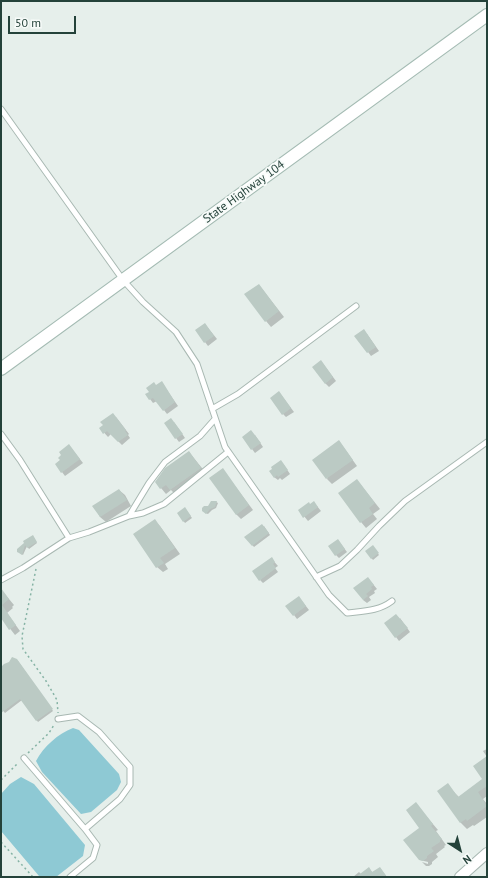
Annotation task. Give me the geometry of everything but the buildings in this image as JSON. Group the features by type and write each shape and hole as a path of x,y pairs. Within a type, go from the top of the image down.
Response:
{"main road":[{"name":"State Highway 104","path":"1,369 487,15"}],"street":[{"path":"460,877 487,853"}],"lane":[{"path":"1,109 124,280 143,302 176,332 197,364 225,447 329,595 347,613 374,610 386,606 392,601"},
{"path":"212,409 238,394 356,306"},
{"path":"129,516 149,483 165,462 200,436 215,419"},
{"path":"1,434 20,460 69,538"},
{"path":"316,577 340,566 405,501 487,442"},
{"path":"1,580 23,568 69,538 89,532 129,516 143,514 164,504 228,452"},
{"path":"58,718 78,716 99,732 130,767 130,785 120,799 85,829"},
{"path":"24,758 97,845 93,858 70,877"}],"path":[{"path":"1,780 49,733 58,718 57,700 46,681 23,649 22,636 39,557"},
{"path":"1,842 33,877"}],"water":[{"path":"73,728 79,730 119,774 121,782 117,790 91,812 81,814 42,772 36,761 43,750 52,741"},
{"path":"21,777 34,784 85,845 83,856 56,877 39,876 1,831 1,794 10,784"}]}
